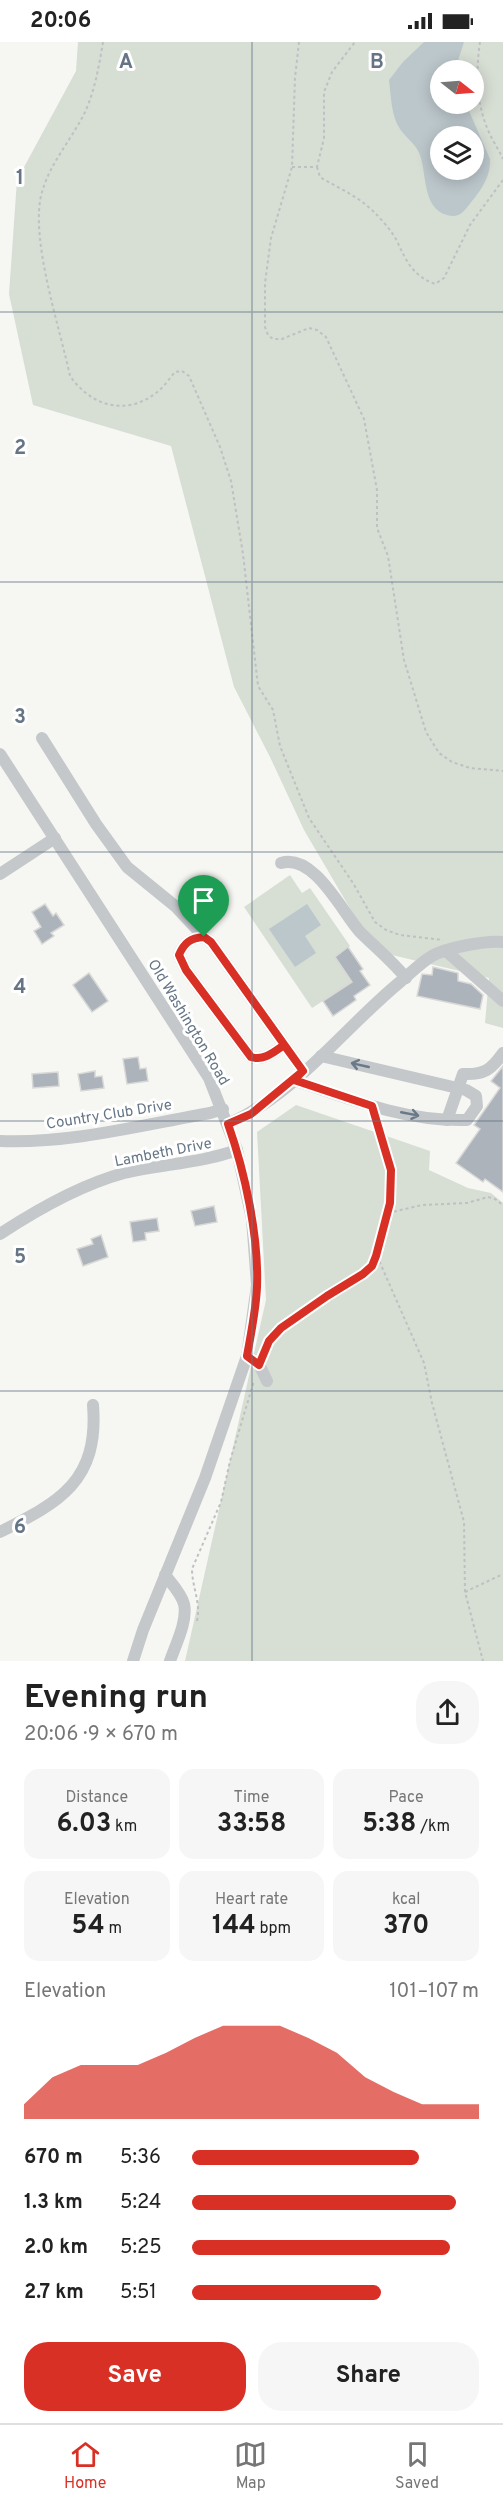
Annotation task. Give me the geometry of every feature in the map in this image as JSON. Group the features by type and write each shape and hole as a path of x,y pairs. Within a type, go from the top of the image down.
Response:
{"street":[{"path":"42,738 96,824 127,867 175,906 211,942 303,1071"},
{"name":"Old Washington Road","path":"0,754 209,1078 223,1109 237,1150 252,1219 257,1285 247,1356 205,1478 133,1661"},
{"path":"0,874 55,838"},
{"path":"281,863 288,860 299,863 328,887 359,930 406,978"},
{"path":"204,937 195,938 184,945 179,955 186,970 251,1057 256,1059 268,1056 284,1045"},
{"path":"228,1124 251,1114 294,1080 381,998 432,956 451,949 503,942"},
{"path":"451,949 503,1001"},
{"path":"447,1120 463,1074 477,1075 490,1070 503,1053"},
{"path":"294,1080 372,1106 447,1120 467,1120 477,1106 476,1096 458,1087 321,1056"},
{"name":"Country Club Drive","path":"0,1141 32,1140 90,1133 223,1109"},
{"name":"Lambeth Drive","path":"0,1234 45,1206 102,1181 125,1173 208,1160 237,1150"},
{"path":"247,1356 259,1365 267,1381"},
{"path":"0,1532 55,1503 77,1478 92,1443 95,1425 93,1405"},
{"path":"165,1575 184,1604 184,1613 170,1661"}],"path":[{"path":"103,42 97,81 85,113 48,177 41,194 39,222 45,272 70,376 78,388 91,399 108,405 126,405 143,400 157,393 175,372 182,371 189,376 220,447 231,481 243,554 258,686 273,710 280,746 309,818 353,883 375,922 386,930 400,935 442,939 451,949"},
{"path":"299,42 295,78 292,167 271,238 264,282 265,327 268,335 273,339 282,339 309,328 317,330 326,337 356,400 363,419 376,490 377,528 388,556 404,660 426,732 439,753 452,762 470,768 503,771"},
{"path":"355,42 332,72 324,92 324,138 317,167 320,177 348,192 372,210 396,240 403,258 411,269 425,281 435,285 444,278 470,225 503,180"},
{"path":"480,42 477,59 482,108 486,125 503,159"},
{"path":"292,167 317,167"},
{"path":"196,1622 199,1604 192,1580 192,1569 221,1502 230,1461 259,1365 269,1341 281,1328 363,1274 372,1266 376,1256 388,1213 391,1170 372,1106"},
{"path":"388,1213 422,1205 467,1203 488,1197 503,1205"},
{"path":"376,1256 424,1363 432,1403 464,1522 465,1592 483,1661"},
{"path":"465,1592 503,1574"}],"shaded area":[{"path":"78,42 503,42 503,1028 485,1023 489,978 375,951 304,830 234,687 171,446 33,405 9,294 17,180 76,71"},
{"path":"424,42 464,42 458,60 430,60 430,114 470,114 476,126 430,126 430,180 484,180 484,145 490,159 487,176 482,187 459,215 447,215 439,211 429,198 420,155 400,129 395,118 389,80 403,62"},
{"path":"290,875 302,893 310,888 350,946 335,957 349,978 357,982 346,986 312,1008 244,907"},
{"path":"307,904 321,925 305,936 316,953 295,967 269,929"},
{"path":"296,1105 430,1151 429,1170 468,1188 491,1193 503,1203 503,1661 185,1661 266,1300 257,1132"}],"building":[{"path":"45,904 53,916 56,913 64,925 51,933 54,936 42,944 34,931 41,927 32,912"},
{"path":"348,947 363,969 360,971 370,985 354,996 356,1000 333,1016 323,1001 352,982 335,957"},
{"path":"433,967 458,973 458,981 471,984 483,995 480,1009 417,996 422,974 432,975"},
{"path":"89,973 108,1001 92,1012 73,985"},
{"path":"138,1057 140,1069 146,1068 148,1081 127,1084 123,1059"},
{"path":"503,1066 503,1192 485,1179 483,1182 456,1163 480,1129 474,1125 500,1088 491,1081"},
{"path":"95,1071 95,1077 102,1076 104,1088 81,1091 78,1074"},
{"path":"58,1072 59,1086 33,1088 32,1074"},
{"path":"214,1206 217,1222 195,1226 191,1211"},
{"path":"157,1218 159,1231 145,1233 146,1240 133,1242 130,1222"},
{"path":"101,1235 108,1257 83,1266 77,1249 93,1244 91,1239"}],"route":[{"path":"204,937 195,938 184,945 179,955 186,970 251,1057 256,1059 268,1056 284,1045 303,1071 251,1114 228,1124 237,1150 252,1219 257,1285 247,1356 259,1365 269,1341 281,1328 372,1266 385,1230 390,1203 391,1170 372,1106 294,1080 303,1071 211,942 204,937"}]}
